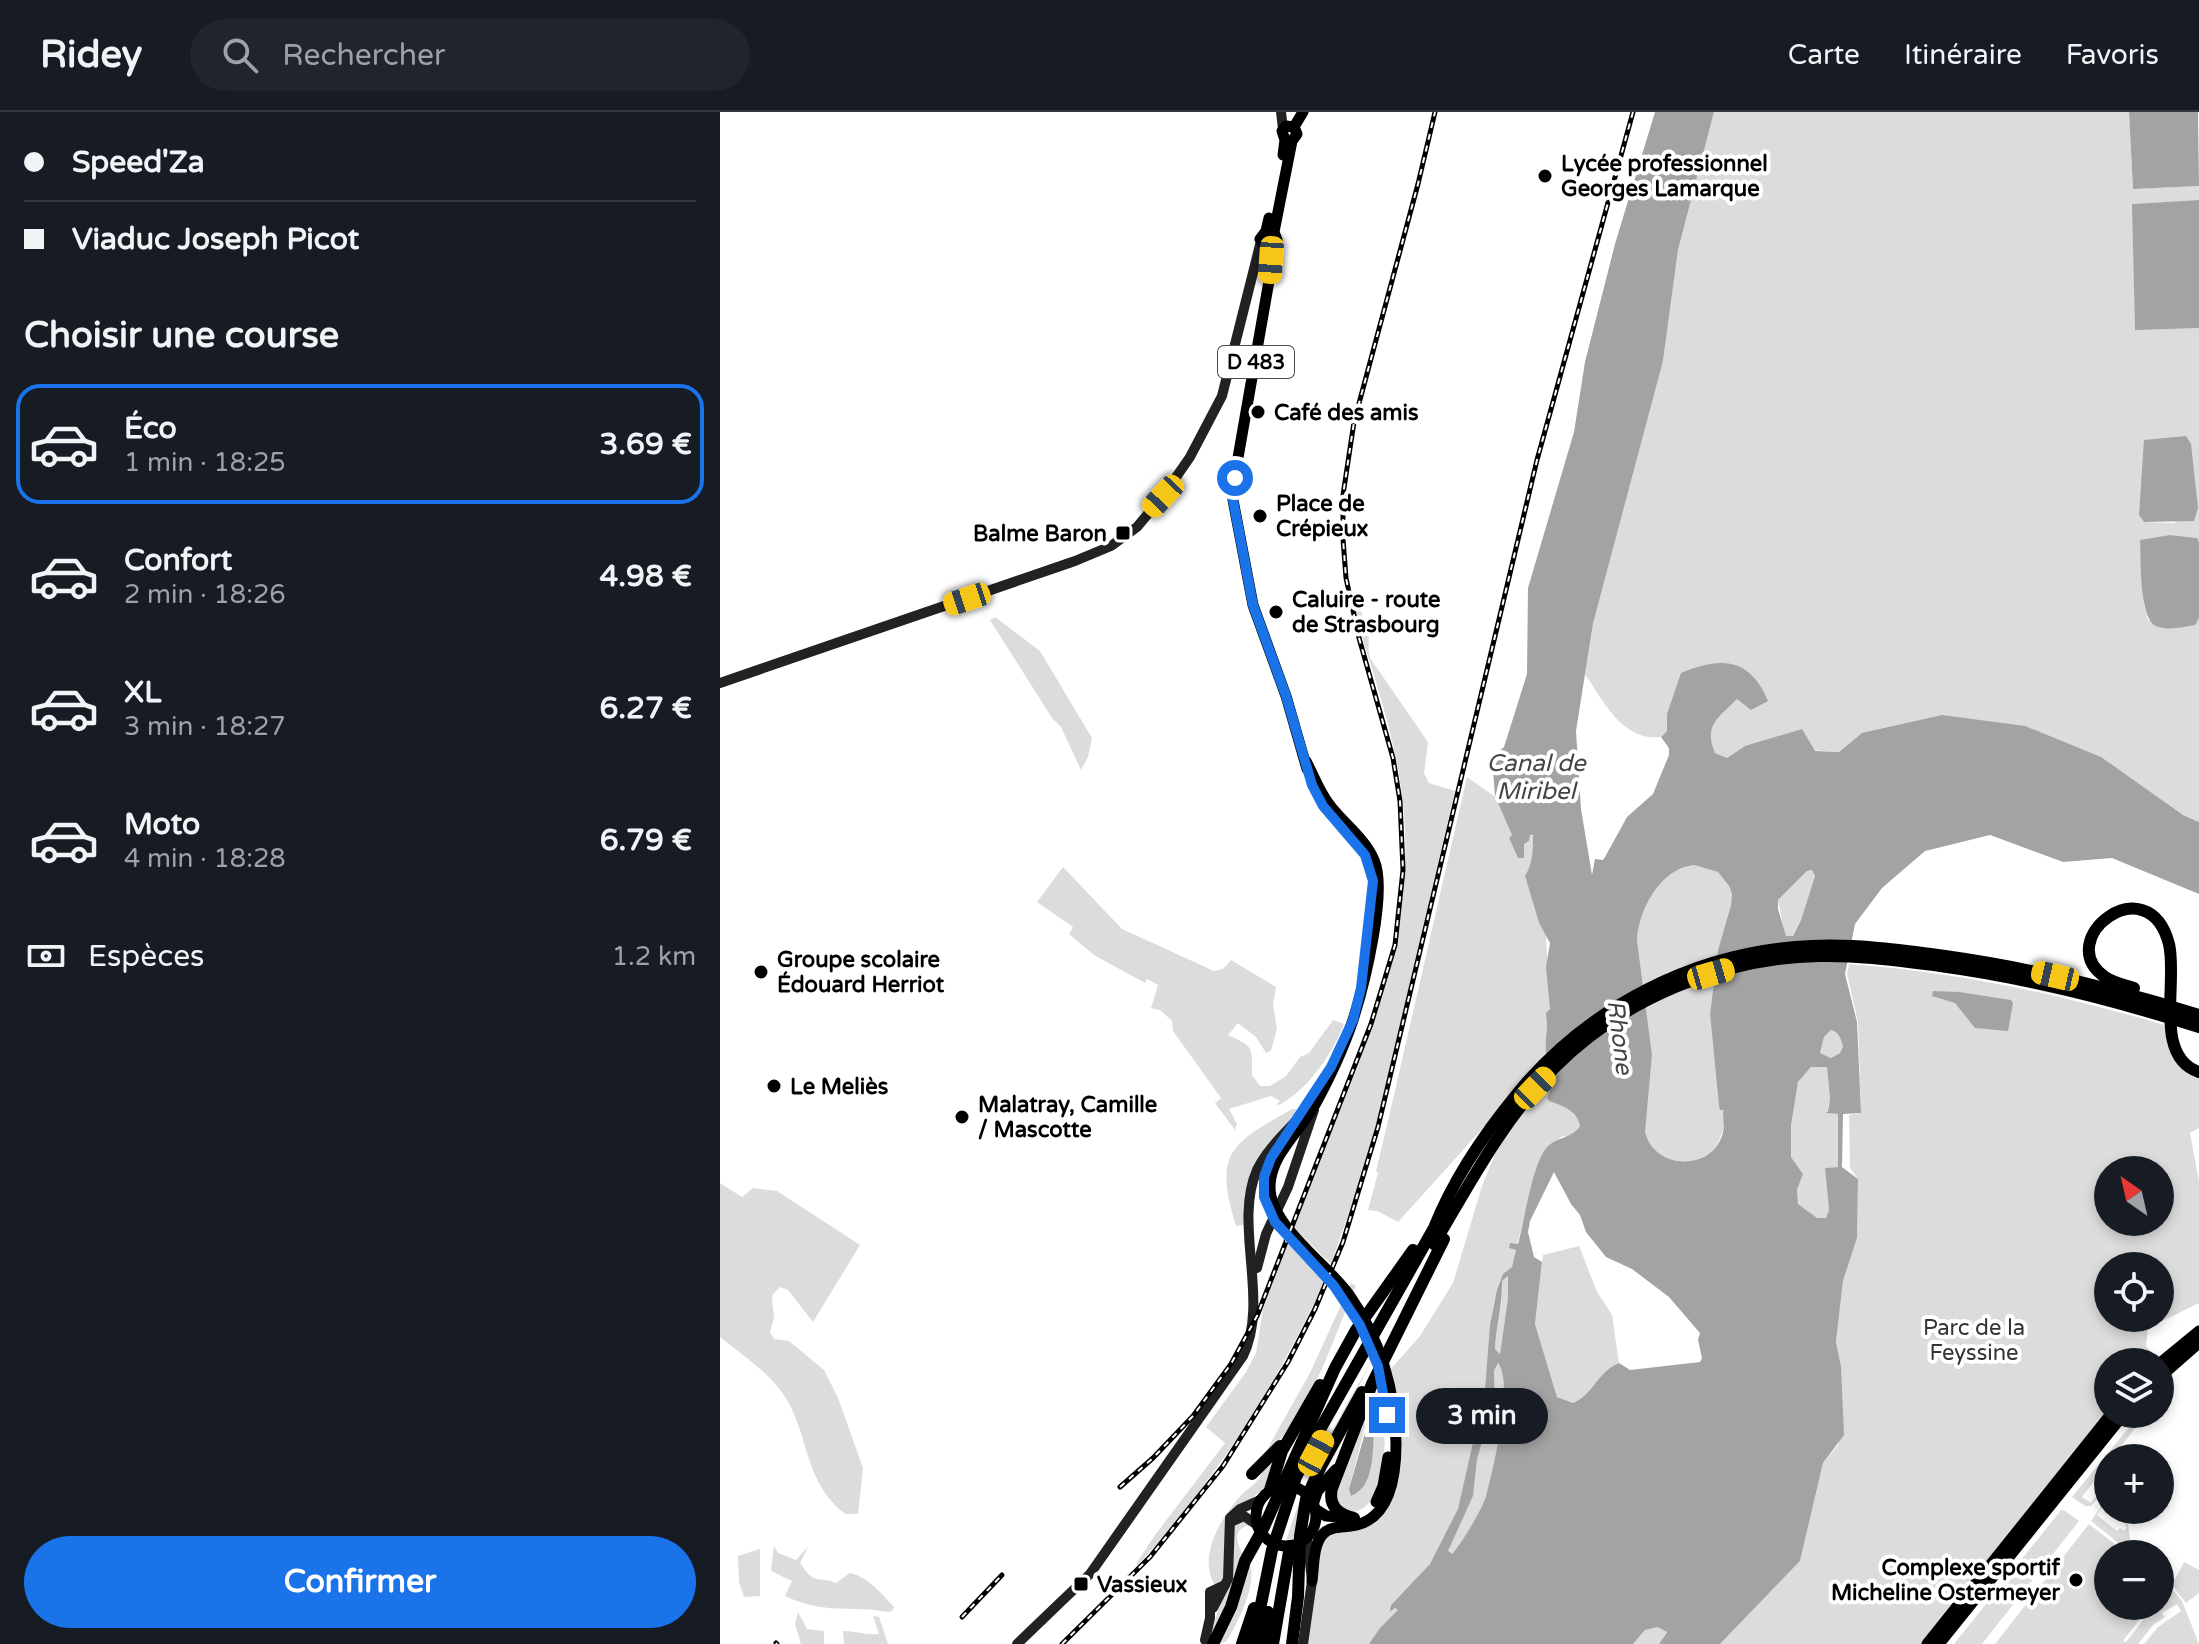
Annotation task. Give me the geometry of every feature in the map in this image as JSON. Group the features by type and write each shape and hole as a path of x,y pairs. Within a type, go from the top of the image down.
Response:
{"highway":[{"path":"2195,1014 2181,1003 2113,981 2101,974 2094,963 2090,945 2094,930 2102,920 2116,911 2127,909 2144,911 2162,927 2170,948 2172,990 2172,1033 2177,1056 2188,1067 2199,1072"},
{"path":"1262,1644 1280,1551 1302,1480 1446,1216 1501,1122 1577,1047 1616,1018 1674,987 1737,967 1777,959 1888,954 2026,969 2195,1014"},
{"path":"1888,954 2082,992 2199,1027"},
{"path":"1292,1644 1300,1582 1300,1536 1306,1499 1321,1466 1391,1344 1445,1237 1446,1216"},
{"path":"1207,1643 1231,1607 1245,1561 1264,1527 1343,1354 1375,1302 1446,1216"},
{"path":"1253,1644 1272,1550 1296,1477 1434,1228 1446,1216"},
{"path":"1352,1522 1331,1503 1331,1493 1391,1344"},
{"path":"1273,1488 1282,1451 1325,1376 1343,1354"},
{"path":"1252,1474 1277,1451 1311,1401"},
{"path":"1313,1503 1316,1494 1342,1460"},
{"path":"1244,1644 1265,1549 1262,1533"},
{"path":"1273,1644 1289,1546"}],"main road":[{"path":"1283,112 1288,133"},
{"path":"1288,133 1303,112"},
{"name":"D 483","path":"1254,1264 1250,1204 1256,1174 1267,1153 1296,1121 1331,1067 1351,1025 1361,988 1373,886 1372,872 1362,849 1318,797 1270,647 1253,605 1233,500 1269,281 1266,242 1288,133"},
{"path":"720,683 1111,546 1145,518 1190,457 1222,396 1266,242"},
{"path":"1017,1644 1090,1574 1248,1359 1256,1325 1254,1264 1284,1196 1331,1067"},
{"path":"1311,1256 1276,1213 1270,1183 1276,1163 1321,1094"},
{"path":"1296,1121 1271,1158 1263,1189 1272,1218 1348,1292 1373,1334 1388,1378 1391,1414 1383,1486 1374,1504 1352,1522 1332,1528 1322,1535 1317,1545 1303,1644"},
{"path":"2174,1352 2199,1331"},
{"path":"2174,1365 2199,1343"},
{"path":"1927,1644 2100,1428"},
{"path":"1939,1644 2113,1428"},
{"path":"1207,1643 1214,1597 1226,1583 1230,1555 1228,1529 1233,1514 1260,1500 1273,1488 1297,1488 1326,1516 1352,1522"},
{"path":"1260,1500 1256,1512 1262,1533"},
{"path":"1312,1581 1308,1536 1316,1520 1313,1503"},
{"path":"1228,1529 1234,1520 1247,1517 1262,1533 1289,1546 1328,1523 1352,1522"}],"green space":[{"path":"1714,112 2129,112 2133,189 2199,186 2199,200 2133,204 2135,329 2199,328 2199,542 2197,538 2170,535 2140,541 2144,605 2148,620 2194,625 2199,618 2199,822 2183,815 1862,733 1839,752 1745,746 1727,759 1715,753 1710,741 1714,724 1728,707 1760,681 1667,714 1667,731 1661,737 1636,733 1616,718 1585,674 1593,625 1663,361 1678,250","holes":["2143,481 2176,523 2144,522 2139,515"]},
{"path":"1350,600 1354,600 1366,623 1370,658 1428,742 1424,773 1429,783 1455,791 1370,1152 1331,1264 1294,1228 1375,1017 1401,909 1405,853 1402,795 1394,747"},
{"path":"995,617 1040,651 1092,738 1081,770 1061,727 1052,718 990,620"},
{"path":"1467,777 1497,798 1518,858 1524,858 1524,844 1529,841 1530,835 1533,836 1531,861 1525,876 1539,923 1546,935 1550,1009 1546,1040 1551,1072 1550,1093 1572,1111 1580,1126 1572,1135 1561,1137 1543,1152 1517,1244 1510,1243 1509,1248 1516,1249 1515,1258 1496,1292 1477,1442 1464,1491 1447,1536 1426,1568 1391,1605 1388,1611 1398,1610 1369,1644 1306,1644 1320,1546 1326,1534 1365,1525 1394,1484 1389,1371 1420,1336 1453,1283 1482,1186 1498,1147 1491,1119 1398,1222 1377,1211 1368,1210"},
{"path":"1694,865 1718,872 1732,894 1718,950 1710,1014 1719,1106 1727,1111 1716,1146 1700,1158 1681,1162 1662,1156 1645,1134 1644,1110 1647,1107 1652,1055 1637,940 1642,916 1654,892 1671,874"},
{"path":"1063,867 1122,929 1214,971 1223,969 1231,960 1276,987 1273,1005 1277,1029 1271,1051 1266,1053 1256,1037 1238,1023 1228,1035 1250,1049 1252,1075 1260,1086 1270,1086 1286,1076 1300,1057 1309,1053 1333,1020 1344,1024 1326,1059 1310,1080 1279,1105 1280,1101 1271,1096 1229,1109 1237,1124 1235,1130 1215,1103 1221,1098 1173,1031 1172,1021 1160,1010 1151,1008 1158,985 1147,979 1145,983 1094,955 1069,934 1073,927 1037,902"},
{"path":"1812,870 1815,876 1801,920 1792,937 1785,936 1778,900 1807,871"},
{"name":"Parc de la Feyssine","path":"1849,964 1970,979 2089,1004 2168,1026 2174,1057 2183,1067 2199,1076 2199,1128 2190,1133 2199,1182 2199,1303 2174,1315 2174,1252 2094,1252 2094,1332 2148,1332 2148,1348 2094,1348 2096,1428 1923,1644 1720,1644 1800,1561 1823,1463 1838,1445 1842,1432 1841,1366 1836,1342 1843,1281 1857,1238 1858,1179 1850,1168 1849,1115 1861,1113 1858,1022 1847,974"},
{"path":"1831,1030 1838,1034 1843,1047 1831,1058 1820,1053 1824,1037"},
{"path":"1811,1067 1827,1067 1830,1099 1827,1113 1838,1114 1838,1167 1825,1168 1829,1210 1826,1218 1817,1219 1798,1205 1797,1190 1803,1174 1791,1157 1791,1127 1798,1082"},
{"path":"1296,1109 1297,1114 1264,1152 1244,1225 1236,1226 1226,1181 1232,1153 1254,1132"},
{"path":"720,1183 742,1197 753,1188 777,1191 860,1245 813,1322 788,1290 780,1287 773,1294 774,1318 770,1332 774,1339 789,1341 824,1370 838,1398 863,1468 858,1514 845,1514 822,1488 794,1415 781,1391 720,1337"},
{"path":"1288,1243 1325,1281 1265,1395 1219,1465 1138,1565 1155,1535 1225,1443 1206,1427 1256,1353 1263,1309"},
{"path":"1579,1246 1597,1292 1612,1315 1619,1363 1573,1403 1557,1397 1535,1324 1543,1255"},
{"path":"1508,1276 1500,1354 1495,1349 1502,1281"},
{"path":"1351,1283 1356,1286 1307,1400 1280,1440 1264,1455 1310,1373"},
{"path":"1371,1362 1349,1406 1298,1538 1286,1541 1313,1470"},
{"path":"1498,1363 1504,1389 1503,1407 1489,1484 1480,1510 1452,1554 1447,1552 1473,1496 1477,1460 1495,1404 1494,1371"},
{"path":"1376,1398 1382,1398 1385,1428 1379,1485 1372,1500 1361,1510 1346,1513 1333,1498 1372,1400 1349,1489 1367,1482 1371,1470"},
{"path":"2129,1428 2135,1428 2123,1444 2115,1444"},
{"path":"1274,1457 1267,1485 1225,1523 1223,1581 1215,1586 1209,1562 1219,1525"},
{"path":"2094,1470 2094,1481 2082,1497 2091,1503 2094,1499 2091,1506 2085,1506 2072,1497"},
{"path":"2061,1510 2079,1521 1982,1644 1954,1644"},
{"path":"1238,1519 1252,1525 1241,1529 1237,1536 1243,1555 1227,1606 1209,1644 1221,1598 1232,1530"},
{"name":"Complexe sportif Micheline Ostermeyer","path":"2089,1524 2110,1540 2094,1540 2094,1620 2139,1620 2123,1641 2126,1642 2143,1620 2160,1620 2138,1644 1995,1644"},
{"path":"2095,1524 2108,1524 2117,1531 2120,1528 2124,1531 2127,1527 2124,1525 2128,1524 2130,1540 2115,1540"},
{"path":"774,1546 778,1553 796,1560 808,1547 800,1563 810,1575 836,1583 850,1573 857,1575 879,1591 894,1607 893,1610 825,1608 785,1596 792,1581 771,1571"},
{"path":"760,1549 760,1596 744,1597 739,1582 738,1556"},
{"path":"1248,1561 1251,1579 1246,1602 1226,1642 1216,1644"},
{"path":"2184,1562 2199,1570 2199,1593 2186,1603 2174,1588"},
{"name":"Complexe sportif Micheline Ostermeyer","path":"2174,1591 2182,1601 2199,1644 2144,1644 2158,1627 2174,1620 2174,1616 2181,1611 2177,1604 2174,1606"},
{"path":"798,1612 807,1629 824,1631 824,1644 801,1644 795,1624"},
{"path":"873,1616 879,1617 888,1644 844,1644 843,1631 879,1634"},
{"path":"1658,1627 1667,1631 1659,1644 1633,1644 1645,1630"}],"water":[{"path":"1655,112 1714,112 1678,250 1663,361 1593,624 1585,674 1576,731 1581,809 1592,875 1595,859 1603,860 1627,817 1653,794 1669,755 1669,748 1661,737 1667,731 1667,714 1681,673 1722,663 1733,664 1753,676 1768,701 1751,710 1737,699 1724,711 1712,729 1715,753 1727,758 1745,746 1802,729 1815,751 1839,752 1862,733 1942,715 2025,726 2101,757 2183,815 2199,822 2199,894 2112,858 2063,862 1990,835 1925,851 1882,888 1855,924 1845,974 1857,1022 1861,1113 1843,1114 1842,1167 1858,1179 1857,1238 1843,1281 1836,1342 1841,1366 1844,1435 1823,1463 1800,1561 1720,1644 1659,1644 1667,1632 1658,1627 1645,1630 1633,1644 1369,1644 1398,1610 1395,1608 1389,1612 1391,1605 1430,1564 1458,1509 1485,1390 1490,1325 1497,1289 1503,1274 1512,1267 1516,1250 1509,1248 1510,1243 1518,1244 1532,1183 1544,1151 1580,1126 1573,1112 1547,1098 1551,1080 1546,1048 1546,1013 1550,1009 1546,967 1550,943 1539,923 1525,876 1533,851 1533,835 1524,844 1524,858 1518,858 1495,796 1492,757 1504,747 1527,674 1528,588 1574,432 1585,362 1615,244","holes":["1694,865 1718,872 1732,894 1718,950 1710,1014 1719,1106 1720,1110 1725,1110 1723,1133 1715,1148 1706,1156 1682,1161 1659,1153 1650,1144 1645,1132 1652,1055 1637,940 1647,904 1671,874","1812,870 1815,876 1801,920 1793,936 1786,936 1778,900 1807,871","1831,1030 1836,1032 1843,1047 1840,1053 1831,1058 1820,1053 1824,1037","1811,1067 1827,1067 1830,1099 1826,1113 1838,1114 1838,1167 1825,1168 1829,1210 1826,1218 1817,1218 1798,1204 1797,1190 1803,1174 1791,1157 1791,1126 1798,1082","1554,1172 1580,1215 1586,1232 1606,1257 1632,1269 1669,1297 1700,1333 1700,1362 1630,1370 1619,1363 1573,1403 1557,1397 1535,1324 1542,1262 1534,1257 1528,1232 1530,1221","1508,1276 1500,1354 1495,1349 1502,1281","1498,1363 1504,1389 1503,1407 1486,1496 1466,1535 1452,1554 1448,1551 1473,1496 1477,1460 1495,1404 1494,1371"]},
{"path":"2129,112 2198,112 2199,186 2133,189"},
{"path":"2199,200 2199,328 2135,330 2132,204"},
{"path":"2186,436 2191,444 2198,508 2194,521 2144,522 2139,515 2144,440"},
{"path":"2170,535 2197,538 2199,542 2199,618 2195,625 2156,626 2146,612 2140,540"},
{"path":"1933,991 2011,1000 2008,1031 1975,1028 1955,1003 1932,996"},
{"path":"1365,1433 1374,1433 1371,1469 1364,1485 1351,1496 1349,1489"}],"railway":[{"path":"1120,1487 1193,1416 1231,1364 1257,1316 1371,1024 1395,945 1403,870 1400,801 1393,758 1359,638 1346,578 1343,495 1354,422 1435,112"},
{"path":"1062,1644 1150,1557 1223,1466 1288,1362 1315,1309 1343,1242 1378,1127 1537,460 1633,112"},
{"path":"962,1617 1002,1575"}],"place":[{"name":"Lycée professionnel Georges Lamarque","path":"1545,176"},
{"name":"Café des amis","path":"1258,412"},
{"name":"Place de Crépieux","path":"1260,516"},
{"name":"Balme Baron","path":"1123,533"},
{"name":"Caluire - route de Strasbourg","path":"1276,612"},
{"name":"Groupe scolaire Édouard Herriot","path":"761,972"},
{"name":"Le Meliès","path":"774,1086"},
{"name":"Malatray, Camille / Mascotte","path":"962,1117"},
{"name":"Complexe sportif Micheline Ostermeyer","path":"2076,1580"},
{"name":"Vassieux","path":"1081,1584"}],"route":[{"path":"1235,478 1233,500 1253,605 1270,647 1312,785 1323,806 1365,855 1373,881 1361,988 1353,1020 1331,1067 1271,1158 1265,1171 1264,1197 1275,1222 1334,1286 1360,1325 1378,1366 1387,1415"}],"water label":[{"name":"Canal de Miribel","path":"1536,777"},
{"name":"Rhone","path":"1620,1037"}]}
